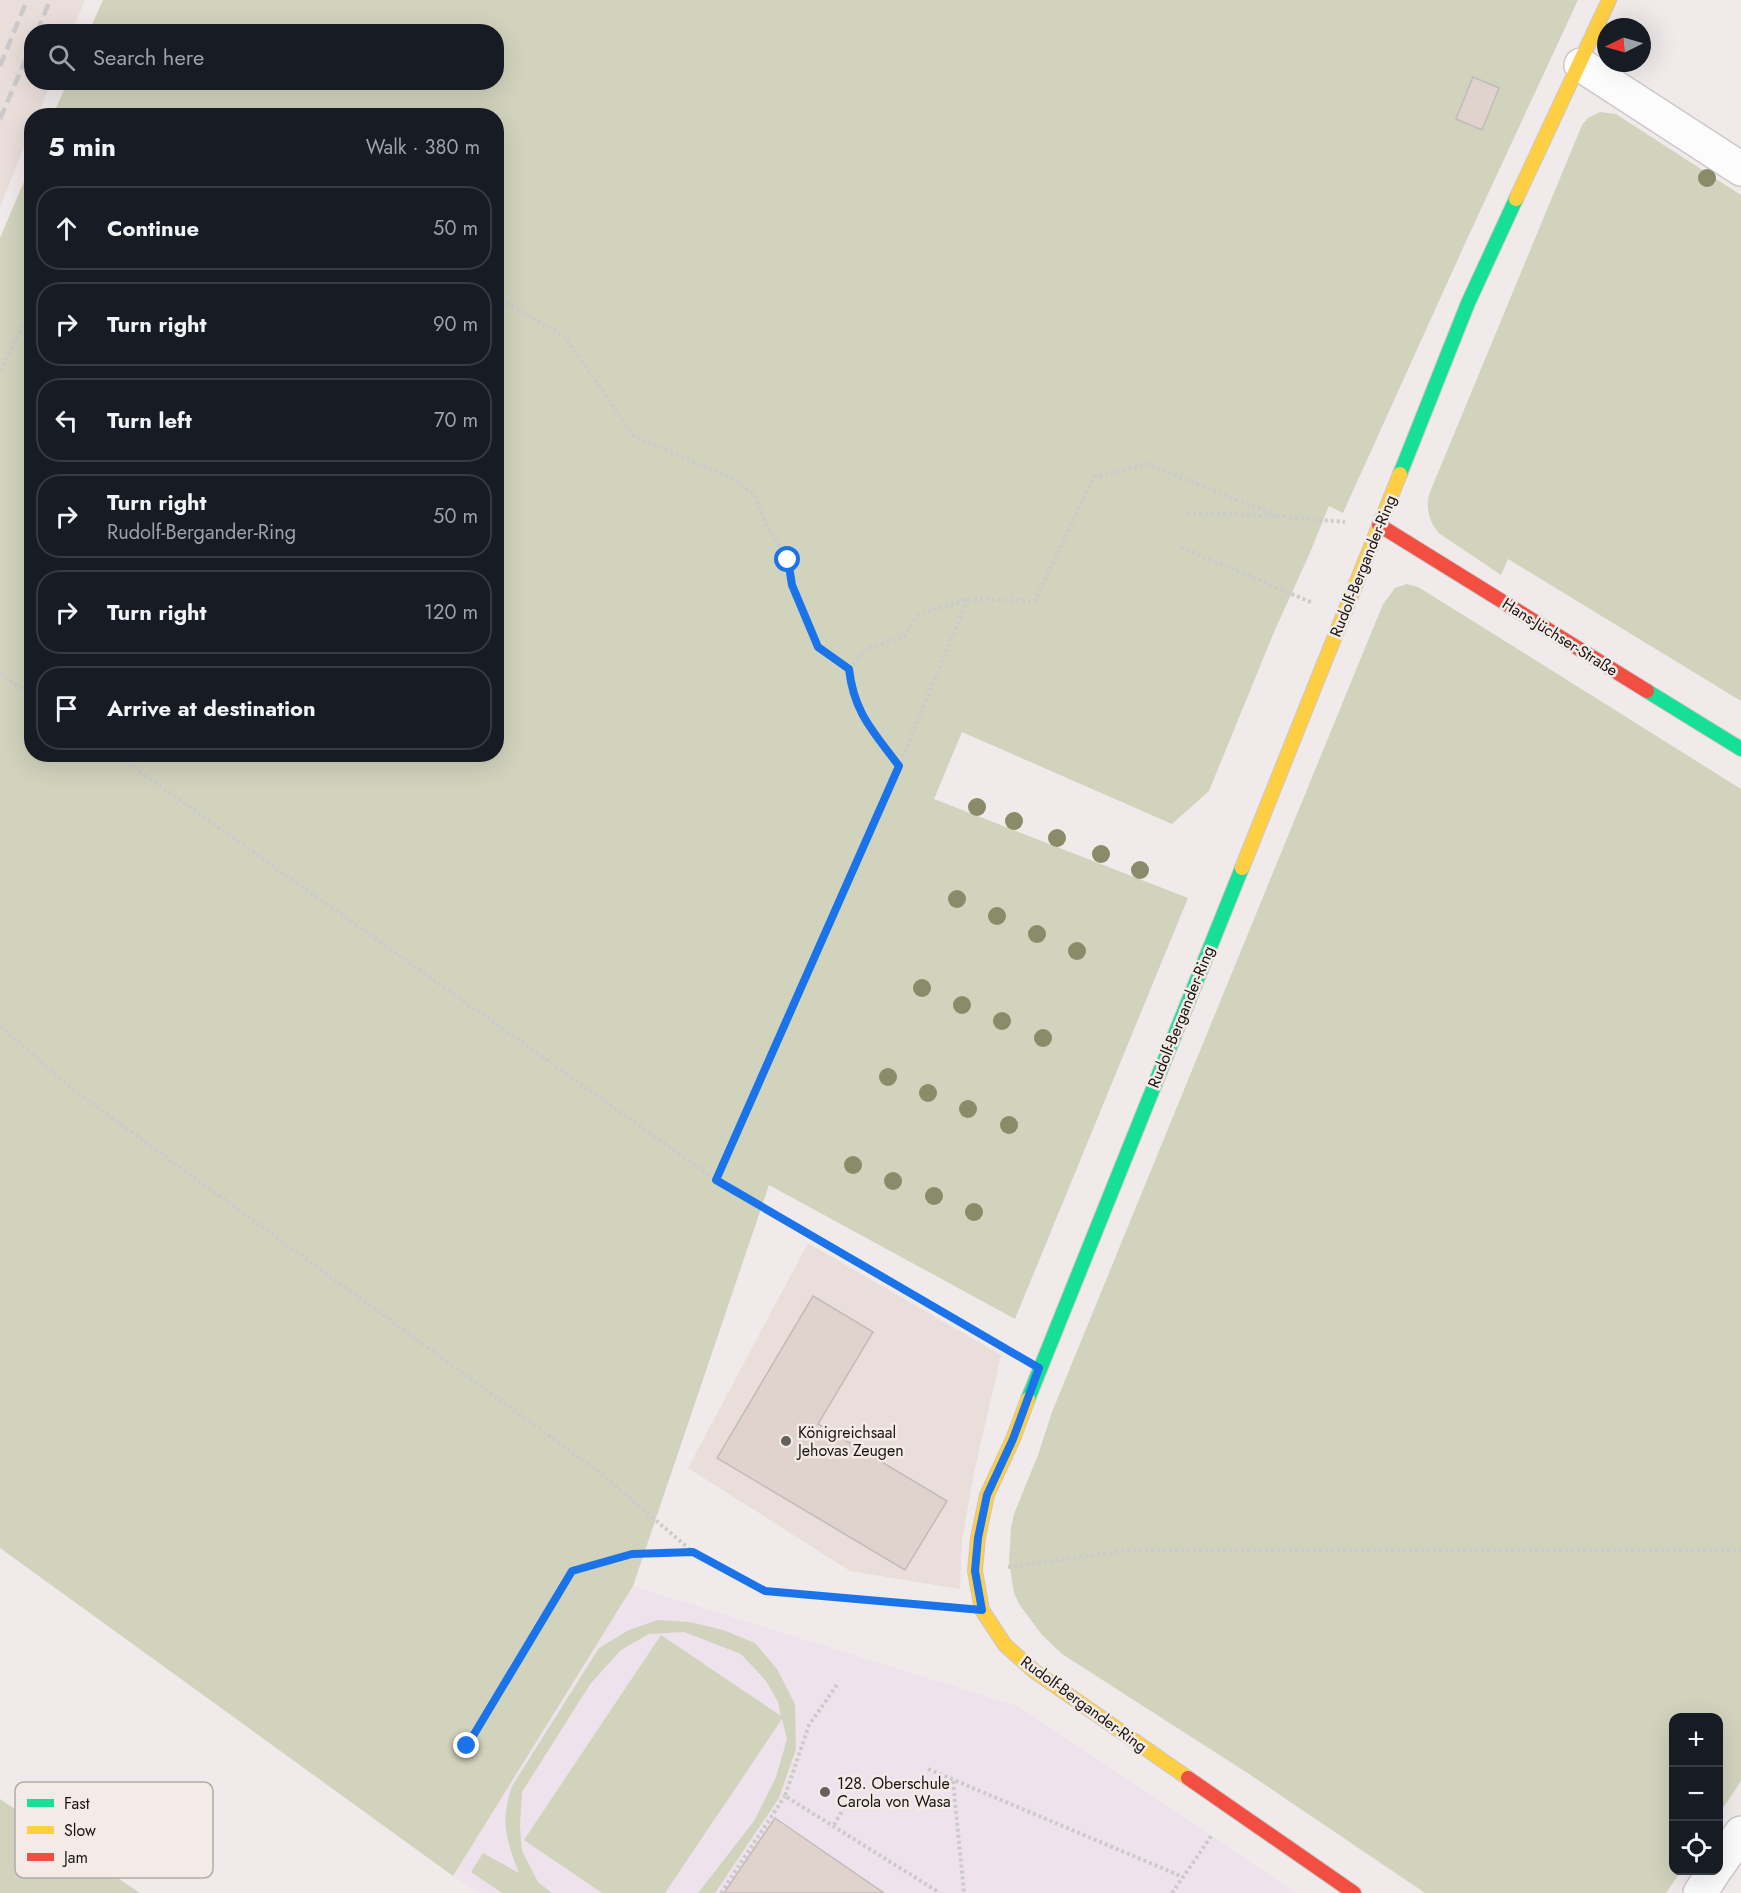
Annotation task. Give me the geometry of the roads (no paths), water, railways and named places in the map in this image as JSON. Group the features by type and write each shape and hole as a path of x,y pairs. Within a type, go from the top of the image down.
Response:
{"street":[{"name":"Rudolf-Bergander-Ring","path":"1354,1893 1034,1671 1005,1645 982,1610 975,1571 978,1538 987,1495 1013,1439 1039,1368 1344,616 1468,303 1581,65 1609,0"},
{"path":"1581,65 1741,169"},
{"name":"Hans-Jüchser-Straße","path":"1379,525 1741,749"},
{"path":"1723,1860 1741,1833"},
{"path":"1700,1893 1712,1875"}],"railway":[{"path":"0,66 27,0"},
{"path":"40,24 50,0"},
{"path":"0,119 24,64"}],"place":[{"name":"Königreichsaal Jehovas Zeugen","path":"786,1441"},
{"name":"128. Oberschule Carola von Wasa","path":"825,1792"}]}
